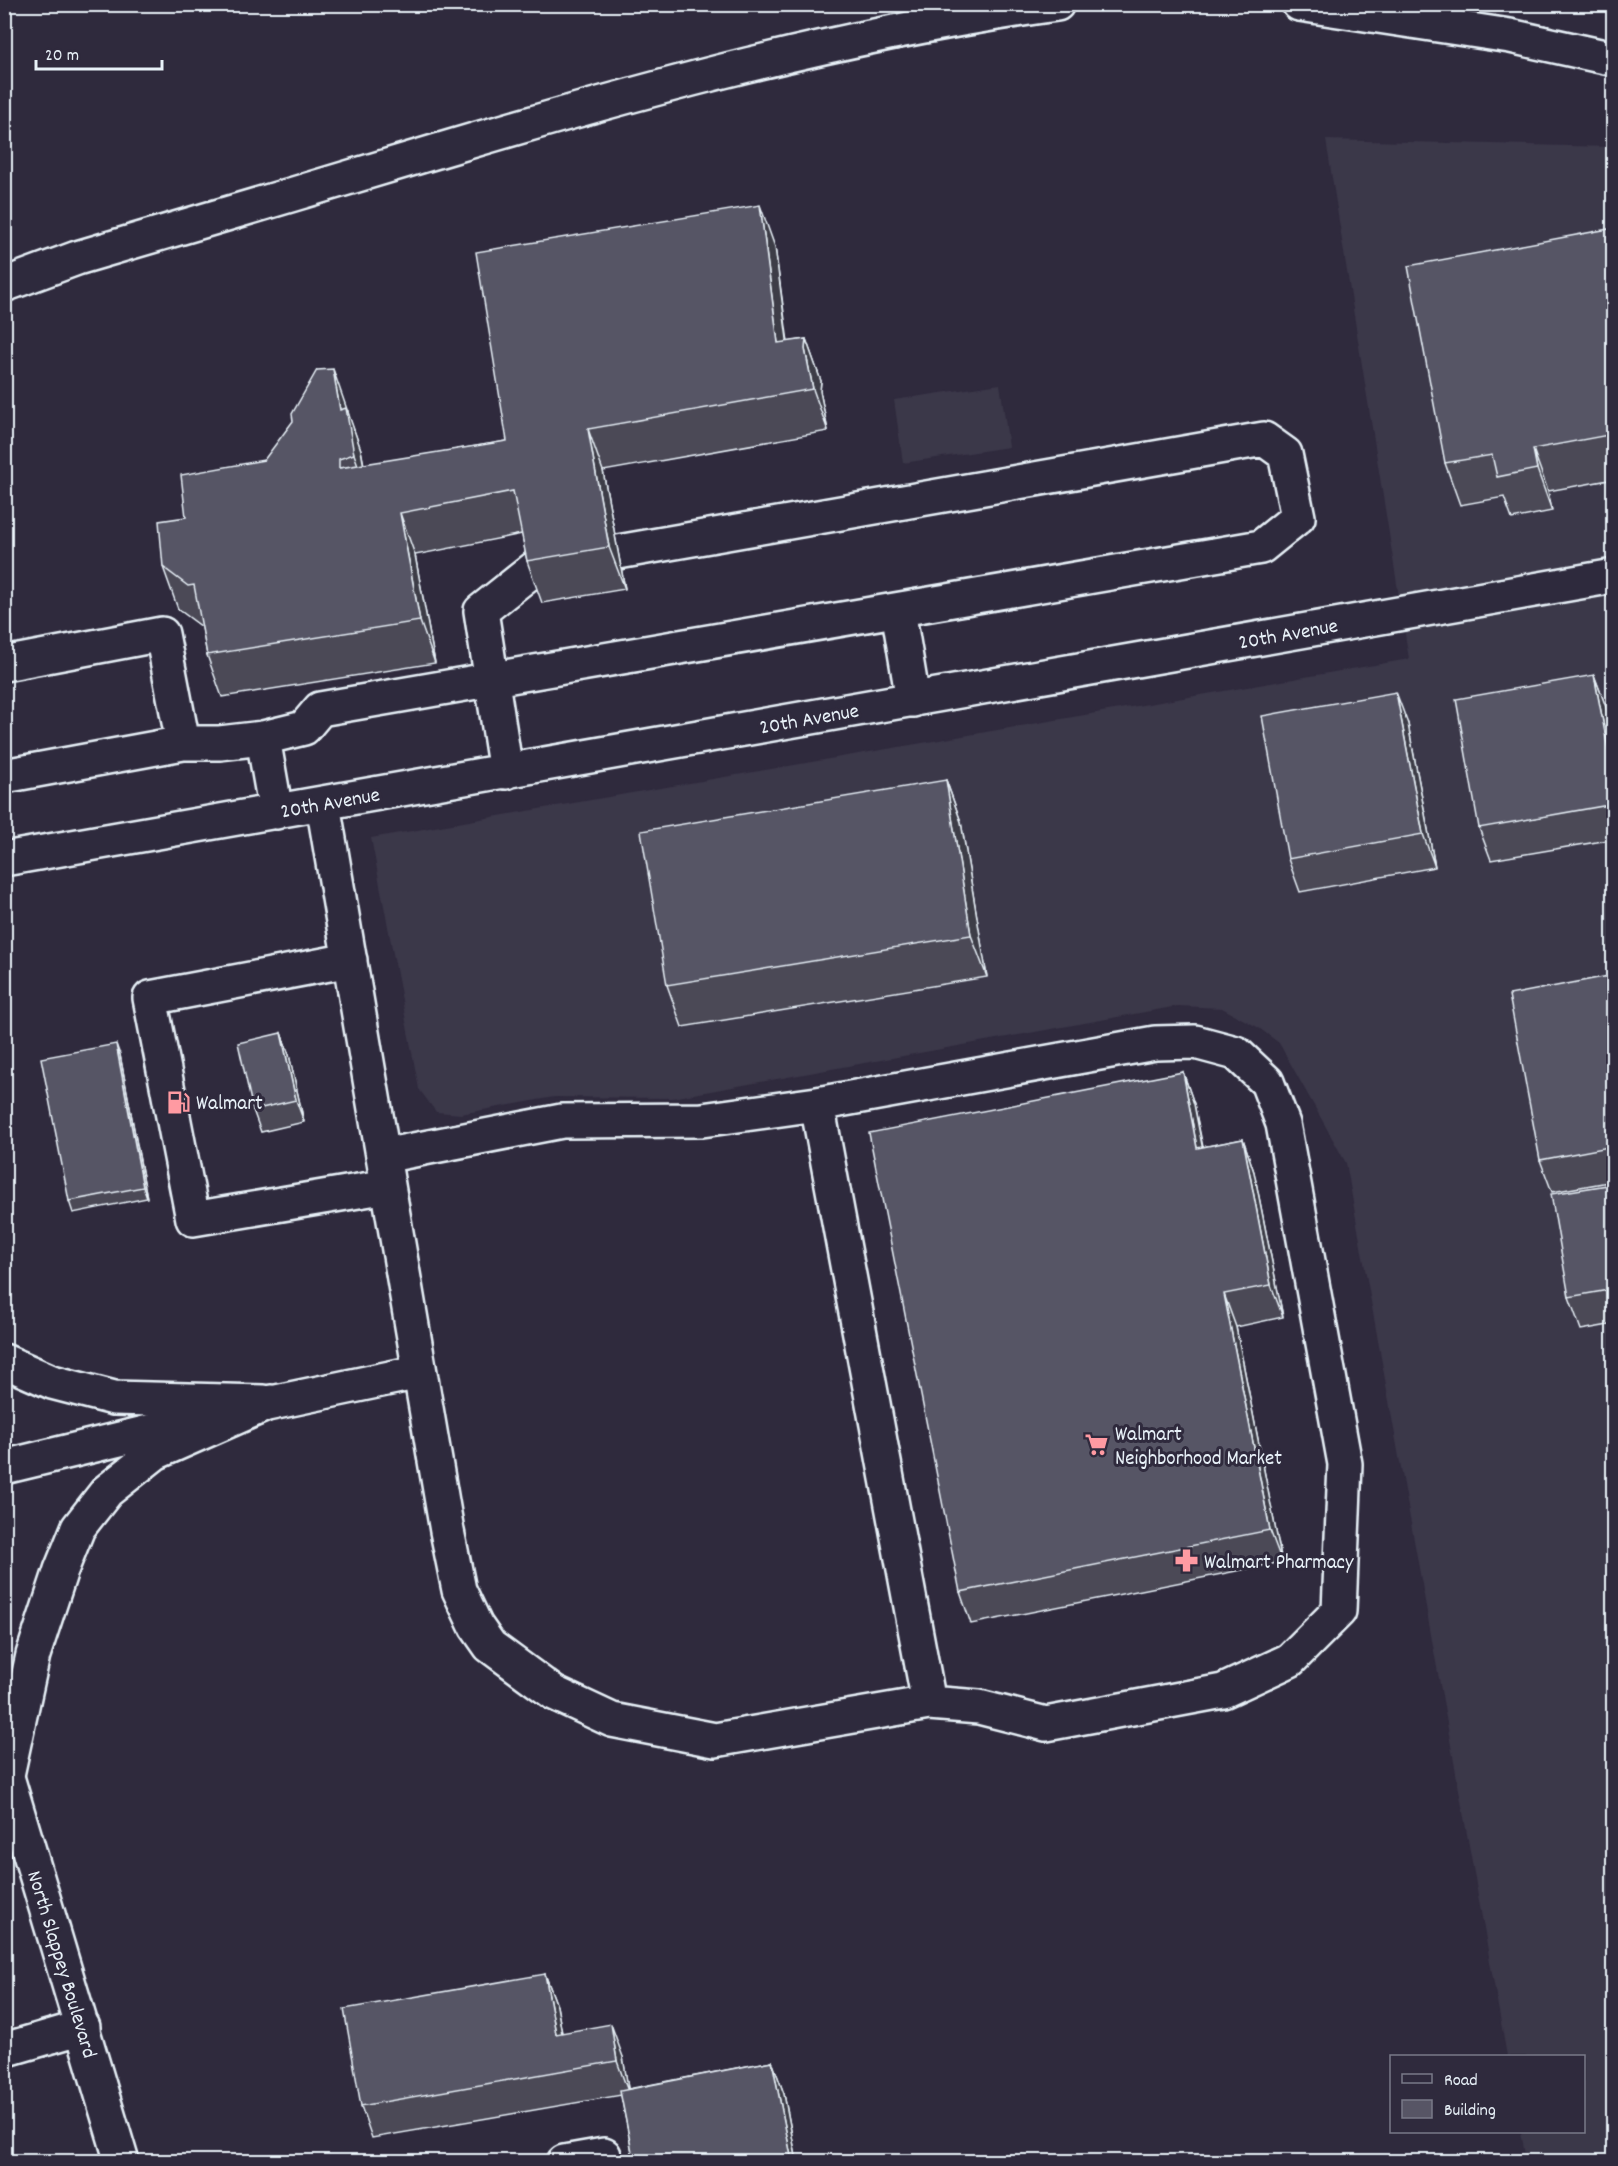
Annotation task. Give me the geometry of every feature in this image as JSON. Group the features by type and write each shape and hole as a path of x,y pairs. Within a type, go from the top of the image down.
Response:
{"main road":[{"path":"4,285 77,258 620,97 866,36 968,17 1057,4"},
{"path":"1299,4 1510,36 1614,59"},
{"path":"4,776 183,743 220,743 263,738 304,728 320,709 1261,548 1298,518 1285,454 1264,440 618,552"},
{"path":"506,772 481,611 536,568"},
{"name":"20th Avenue","path":"4,859 1614,576"},
{"path":"898,610 913,700"},
{"path":"4,664 162,634 183,743"},
{"path":"263,738 276,812"},
{"path":"323,804 350,960 385,1171 419,1372 459,1590 476,1626 490,1646 554,1693 612,1720 715,1740 929,1703 979,1707 1046,1724 1223,1691 1290,1660 1339,1611 1345,1464 1283,1124 1267,1082 1236,1053 1195,1042 1155,1043 817,1104 702,1120 562,1121 385,1171 193,1219 150,998 350,960"},
{"path":"817,1104 929,1703"},
{"path":"4,1361 51,1382 114,1398 271,1402"},
{"path":"4,1467 271,1402 419,1372"},
{"path":"6,1771 33,1655 78,1528 107,1491 155,1453 271,1402"},
{"name":"North Slappey Boulevard","path":"6,1771 122,2162"},
{"path":"4,2050 83,2027"},
{"path":"564,2162 604,2155 605,2162"}],"shaded area":[{"path":"1326,140 1613,147 1613,2161 1526,2161 1521,2133 1585,2133 1585,2055 1507,2055 1346,1163 1279,1043 1259,1028 1222,1008 1178,1006 672,1098 554,1097 461,1114 436,1112 419,1089 371,838 1409,659"},
{"path":"1000,384 1009,447 903,463 894,400"}],"building":[{"path":"760,205 778,343 806,339 805,349 813,389 588,429 609,547 527,561 513,491 400,513 420,621 207,655 194,585 188,586 163,567 159,521 186,517 181,475 264,460 293,421 292,414 317,370 333,369 340,410 346,408 354,454 339,459 339,468 507,441 476,252"},
{"path":"1614,228 1614,434 1533,449 1537,469 1497,477 1492,455 1445,463 1408,266"},
{"path":"1594,675 1614,780 1614,804 1479,828 1456,699"},
{"path":"1396,692 1423,834 1288,859 1262,716"},
{"path":"946,780 971,935 667,985 641,831"},
{"path":"1614,975 1614,1146 1540,1160 1509,995"},
{"path":"281,1033 296,1100 253,1110 238,1043"},
{"path":"116,1044 143,1187 69,1201 41,1058"},
{"name":"Walmart Neighborhood Market","path":"1183,1072 1197,1148 1243,1139 1271,1285 1224,1294 1270,1530 960,1592 869,1133"},
{"path":"1614,1184 1614,1289 1569,1297 1551,1194"},
{"path":"545,1974 556,2034 611,2024 617,2061 361,2106 344,2009"},
{"path":"772,2061 792,2161 634,2162 620,2091"},
{"path":"994,2153 996,2162 950,2162"}],"place":[{"name":"Walmart","path":"178,1102"},
{"name":"Walmart Neighborhood Market","path":"1097,1445"},
{"name":"Walmart Pharmacy","path":"1186,1561"}]}
